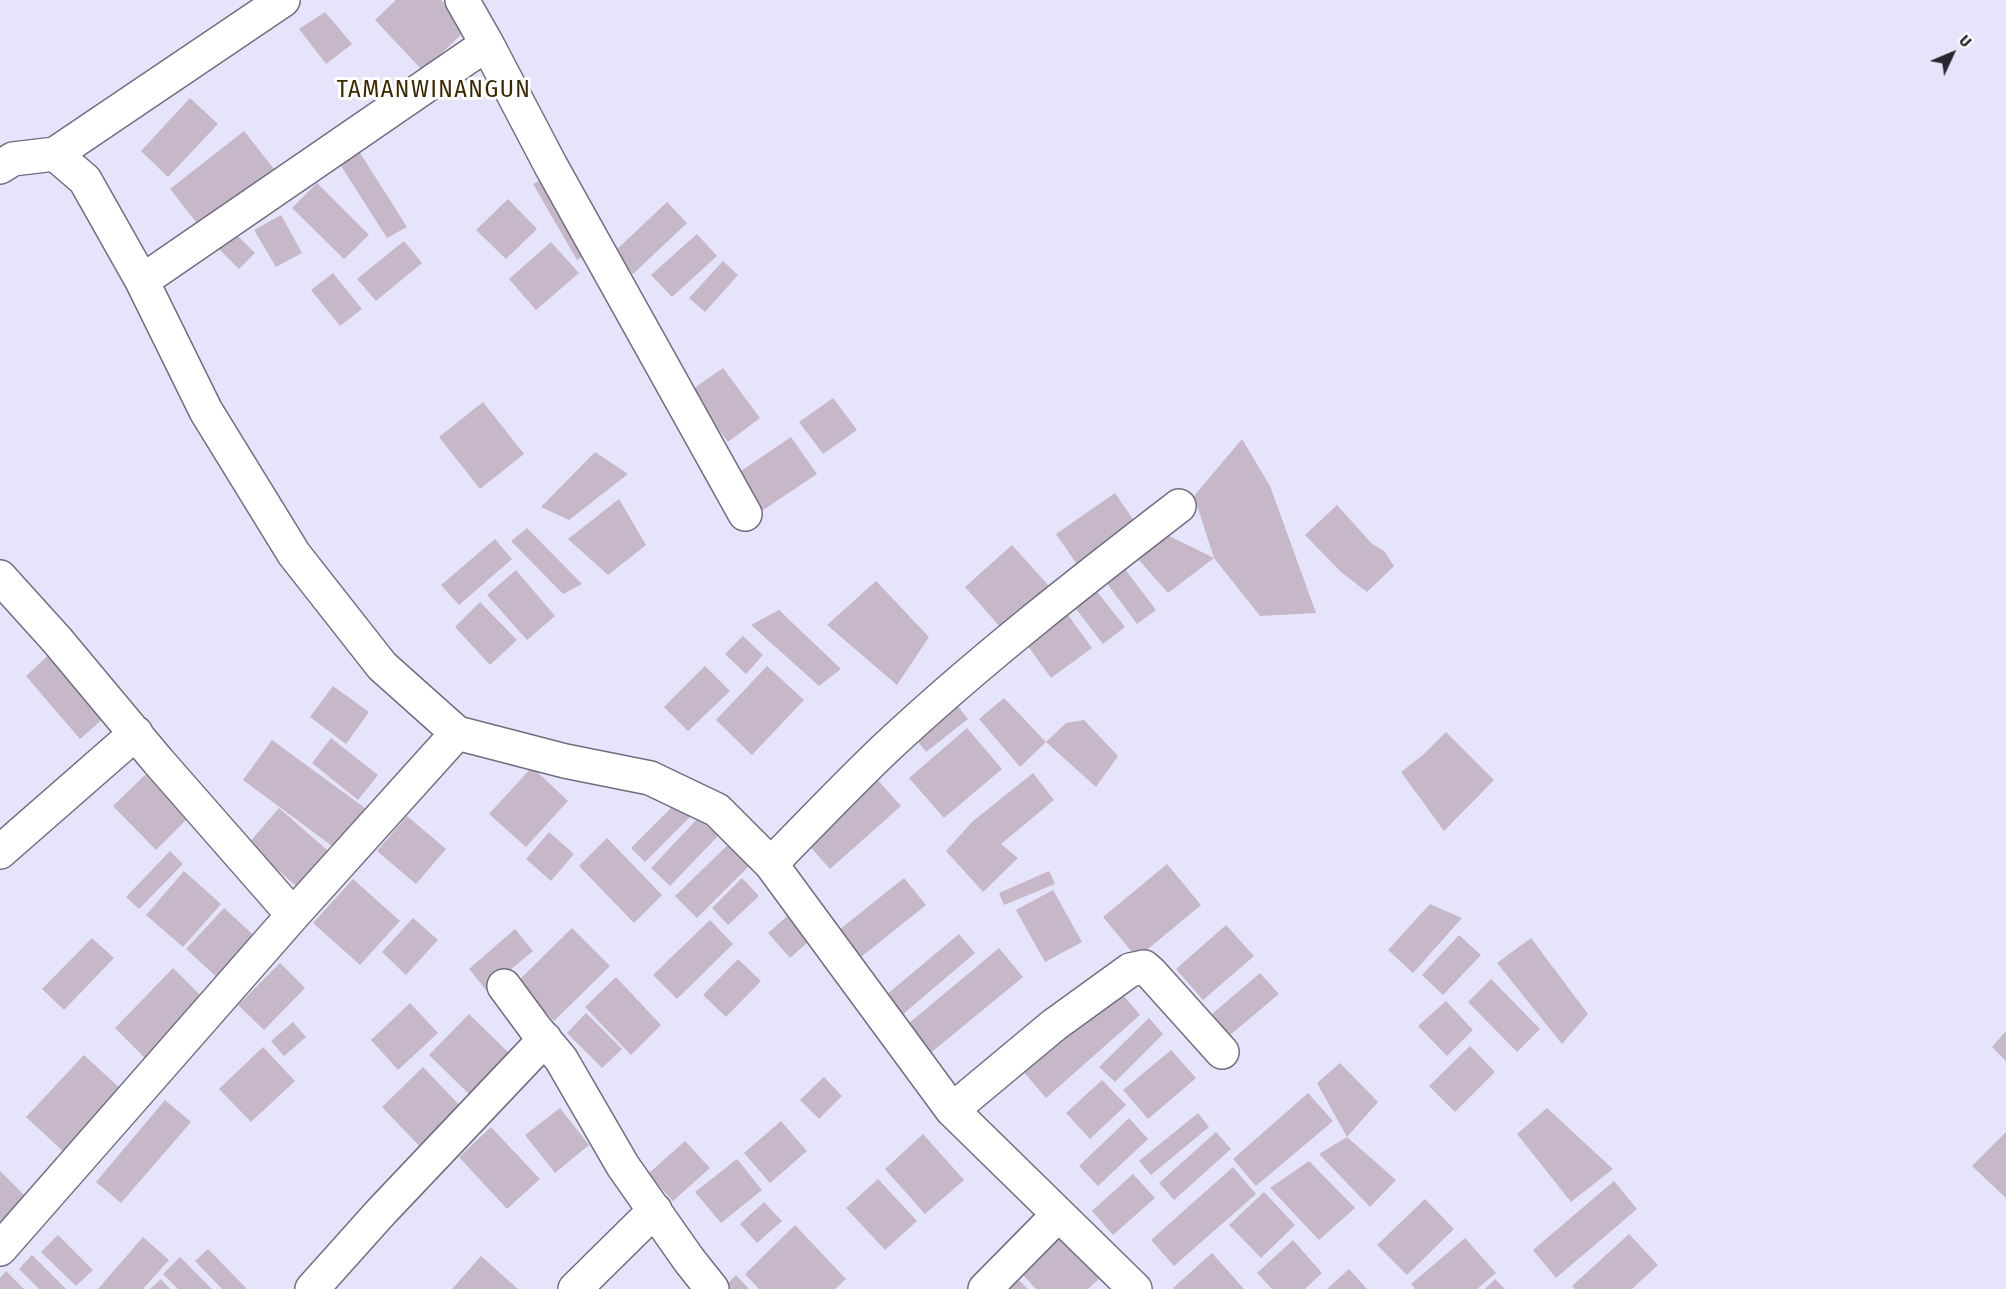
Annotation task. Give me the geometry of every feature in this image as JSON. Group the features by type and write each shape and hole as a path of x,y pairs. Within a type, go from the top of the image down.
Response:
{"street":[{"path":"0,167 13,159 55,154 283,0"},
{"path":"462,0 556,176 745,514"},
{"path":"142,281 487,44"},
{"path":"55,154 85,180 142,281 206,411 294,554 382,666 457,733 565,761 650,778 717,810 771,864 952,1110 1135,1289"},
{"path":"771,864 886,748 985,660 1089,575 1179,506"},
{"path":"0,577 57,639 293,915"},
{"path":"2,845 136,733"},
{"path":"0,1249 293,915 457,733"},
{"path":"952,1110 1054,1025 1136,967 1144,967 1151,973 1222,1052"},
{"path":"504,986 573,1078 623,1166 712,1289"},
{"path":"312,1289 381,1212 545,1039"},
{"path":"575,1289 655,1210"},
{"path":"985,1289 1058,1215"}],"building":[{"path":"396,0 441,0 468,28 423,71 375,20"},
{"path":"325,12 352,44 326,64 299,29"},
{"path":"190,98 218,124 168,177 141,151"},
{"path":"244,131 274,169 200,227 170,189"},
{"path":"355,145 407,227 387,238 336,158"},
{"path":"547,177 589,253 577,260 533,184"},
{"path":"317,183 369,235 344,259 292,208"},
{"path":"508,199 537,229 506,259 476,230"},
{"path":"667,202 687,223 633,274 613,253"},
{"path":"281,215 302,253 276,267 254,230"},
{"path":"233,231 255,253 239,269 217,247"},
{"path":"697,234 717,256 672,297 651,275"},
{"path":"404,241 422,263 376,301 357,279"},
{"path":"551,242 579,273 536,310 509,279"},
{"path":"723,261 738,275 705,312 689,298"},
{"path":"333,273 362,309 340,326 311,290"},
{"path":"723,368 760,418 728,442 690,391"},
{"path":"833,398 857,430 823,454 799,422"},
{"path":"483,402 524,454 480,489 439,437"},
{"path":"791,437 817,474 760,512 735,475"},
{"path":"1242,439 1270,486 1316,613 1260,616 1214,558 1194,496"},
{"path":"595,452 628,474 569,520 541,507"},
{"path":"1115,493 1137,525 1078,566 1056,534"},
{"path":"619,499 646,545 608,575 568,539"},
{"path":"1337,505 1372,544 1384,551 1394,566 1367,592 1341,572 1305,535"},
{"path":"527,528 582,584 563,594 511,541"},
{"path":"1157,530 1214,558 1168,593 1132,552"},
{"path":"495,539 512,559 459,605 441,585"},
{"path":"1012,545 1056,594 1008,636 965,587"},
{"path":"1121,564 1156,610 1137,624 1103,578"},
{"path":"516,570 555,616 527,640 487,595"},
{"path":"876,581 929,637 897,685 827,625"},
{"path":"1091,584 1125,627 1103,644 1069,600"},
{"path":"480,602 517,640 490,665 455,627"},
{"path":"1063,608 1092,648 1051,678 1022,638"},
{"path":"779,610 841,669 819,686 751,625"},
{"path":"743,636 763,655 746,674 725,654"},
{"path":"55,649 111,712 80,739 26,676"},
{"path":"705,666 730,691 688,731 664,707"},
{"path":"767,666 804,700 752,755 716,720"},
{"path":"333,686 369,712 346,744 310,717"},
{"path":"1004,698 1046,742 1020,767 979,719"},
{"path":"953,700 968,719 926,752 911,733"},
{"path":"1084,720 1118,756 1096,787 1046,742 1066,723"},
{"path":"967,728 1002,769 944,818 909,778"},
{"path":"1446,732 1494,780 1444,831 1401,772 1424,754"},
{"path":"331,738 378,775 358,800 312,763"},
{"path":"272,740 369,811 339,851 243,780"},
{"path":"532,767 568,801 526,847 489,814"},
{"path":"148,772 190,816 156,850 113,806"},
{"path":"1033,773 1054,800 1001,844 1018,858 983,892 946,851 973,821"},
{"path":"875,777 901,806 830,869 805,841"},
{"path":"678,801 692,815 645,862 631,848"},
{"path":"279,808 334,856 303,892 248,844"},
{"path":"407,816 446,849 416,884 377,851"},
{"path":"698,818 718,836 670,886 651,868"},
{"path":"549,832 574,854 551,881 526,859"},
{"path":"736,837 757,858 697,918 675,896"},
{"path":"607,838 662,895 634,923 579,866"},
{"path":"170,851 183,864 139,909 126,897"},
{"path":"1167,864 1201,905 1137,958 1103,917"},
{"path":"184,871 221,904 183,947 146,915"},
{"path":"1049,871 1055,884 1004,905 999,893"},
{"path":"742,878 759,896 728,925 712,908"},
{"path":"904,878 926,905 856,961 834,934"},
{"path":"353,879 400,921 360,965 313,923"},
{"path":"1053,890 1082,942 1045,962 1016,910"},
{"path":"1430,904 1462,918 1413,973 1388,950"},
{"path":"224,908 260,941 222,982 186,949"},
{"path":"794,910 816,935 790,958 768,933"},
{"path":"413,918 438,940 406,975 382,952"},
{"path":"710,920 733,944 677,999 653,975"},
{"path":"1226,925 1254,956 1203,1000 1176,969"},
{"path":"572,928 610,966 554,1021 516,983"},
{"path":"515,929 533,951 486,990 469,969"},
{"path":"959,934 975,953 895,1021 879,1001"},
{"path":"1459,935 1481,955 1443,995 1422,975"},
{"path":"92,938 114,958 64,1010 42,989"},
{"path":"1531,938 1588,1014 1562,1044 1497,963"},
{"path":"999,948 1023,977 927,1056 903,1028"},
{"path":"738,959 761,981 726,1017 703,995"},
{"path":"280,963 305,988 264,1030 238,1005"},
{"path":"173,968 210,1005 152,1065 115,1028"},
{"path":"1260,973 1279,994 1230,1035 1212,1014"},
{"path":"616,977 661,1025 631,1055 585,1007"},
{"path":"1491,979 1540,1029 1517,1052 1468,1002"},
{"path":"1116,987 1140,1015 1046,1098 1022,1070"},
{"path":"1446,1001 1473,1030 1447,1056 1418,1026"},
{"path":"410,1003 438,1033 398,1070 371,1040"},
{"path":"586,1013 622,1049 602,1068 567,1033"},
{"path":"469,1014 512,1056 472,1097 429,1055"},
{"path":"1149,1018 1163,1034 1115,1082 1099,1067"},
{"path":"293,1022 306,1037 284,1056 271,1041"},
{"path":"2006,1031 2006,1061 1992,1047"},
{"path":"1470,1046 1495,1072 1455,1112 1429,1086"},
{"path":"263,1047 295,1081 251,1122 219,1089"},
{"path":"1171,1050 1196,1078 1148,1119 1123,1090"},
{"path":"84,1055 123,1091 65,1153 26,1117"},
{"path":"1340,1063 1378,1102 1347,1137 1317,1083"},
{"path":"423,1067 468,1114 426,1153 382,1107"},
{"path":"824,1077 842,1096 819,1119 800,1100"},
{"path":"1102,1080 1126,1105 1090,1139 1066,1113"},
{"path":"1308,1093 1333,1121 1256,1186 1233,1159"},
{"path":"165,1100 191,1122 121,1203 96,1182"},
{"path":"560,1108 589,1145 555,1173 525,1135"},
{"path":"1547,1108 1613,1169 1571,1202 1517,1134"},
{"path":"1198,1113 1209,1127 1151,1175 1139,1161"},
{"path":"1129,1118 1148,1139 1098,1186 1079,1166"},
{"path":"781,1121 807,1151 770,1183 744,1153"},
{"path":"491,1127 540,1179 507,1209 459,1157"},
{"path":"1216,1132 1231,1149 1174,1200 1159,1183"},
{"path":"2006,1132 2006,1198 1972,1166"},
{"path":"923,1134 964,1180 925,1214 885,1169"},
{"path":"1347,1137 1396,1180 1370,1207 1319,1154"},
{"path":"685,1141 710,1168 673,1201 648,1174"},
{"path":"737,1159 762,1190 721,1223 695,1192"},
{"path":"1309,1161 1355,1208 1319,1240 1270,1188"},
{"path":"1233,1167 1256,1194 1174,1266 1151,1240"},
{"path":"0,1171 27,1198 0,1225"},
{"path":"1133,1174 1155,1198 1113,1235 1092,1211"},
{"path":"878,1179 917,1221 885,1250 846,1208"},
{"path":"1614,1181 1637,1209 1556,1278 1533,1250"},
{"path":"1264,1192 1295,1225 1261,1258 1229,1225"},
{"path":"1425,1199 1454,1229 1407,1275 1377,1245"},
{"path":"764,1202 782,1221 757,1243 740,1224"},
{"path":"795,1225 846,1279 835,1289 759,1289 745,1274"},
{"path":"1058,1234 1100,1278 1088,1289 1036,1289 1019,1271"},
{"path":"1629,1234 1658,1265 1632,1289 1575,1289 1572,1286"},
{"path":"58,1235 93,1270 76,1286 41,1252"},
{"path":"143,1237 169,1260 143,1289 98,1289"},
{"path":"1465,1238 1496,1273 1477,1289 1415,1289 1411,1284"},
{"path":"1293,1240 1322,1273 1305,1289 1272,1289 1257,1273"},
{"path":"208,1249 245,1289 222,1289 195,1261"},
{"path":"1212,1253 1244,1289 1173,1288"},
{"path":"32,1255 66,1289 39,1289 19,1269"},
{"path":"481,1256 518,1289 452,1289"},
{"path":"180,1257 212,1289 178,1289 163,1274"},
{"path":"1349,1269 1367,1289 1327,1289"},
{"path":"6,1271 24,1289 0,1289 0,1278"},
{"path":"736,1275 749,1289 726,1289 724,1287"},
{"path":"161,1279 170,1289 150,1289"},
{"path":"1018,1279 1028,1289 1008,1289"},
{"path":"1495,1279 1505,1289 1485,1289"}],"district":[{"name":"TAMANWINANGUN","path":"434,90"}]}
